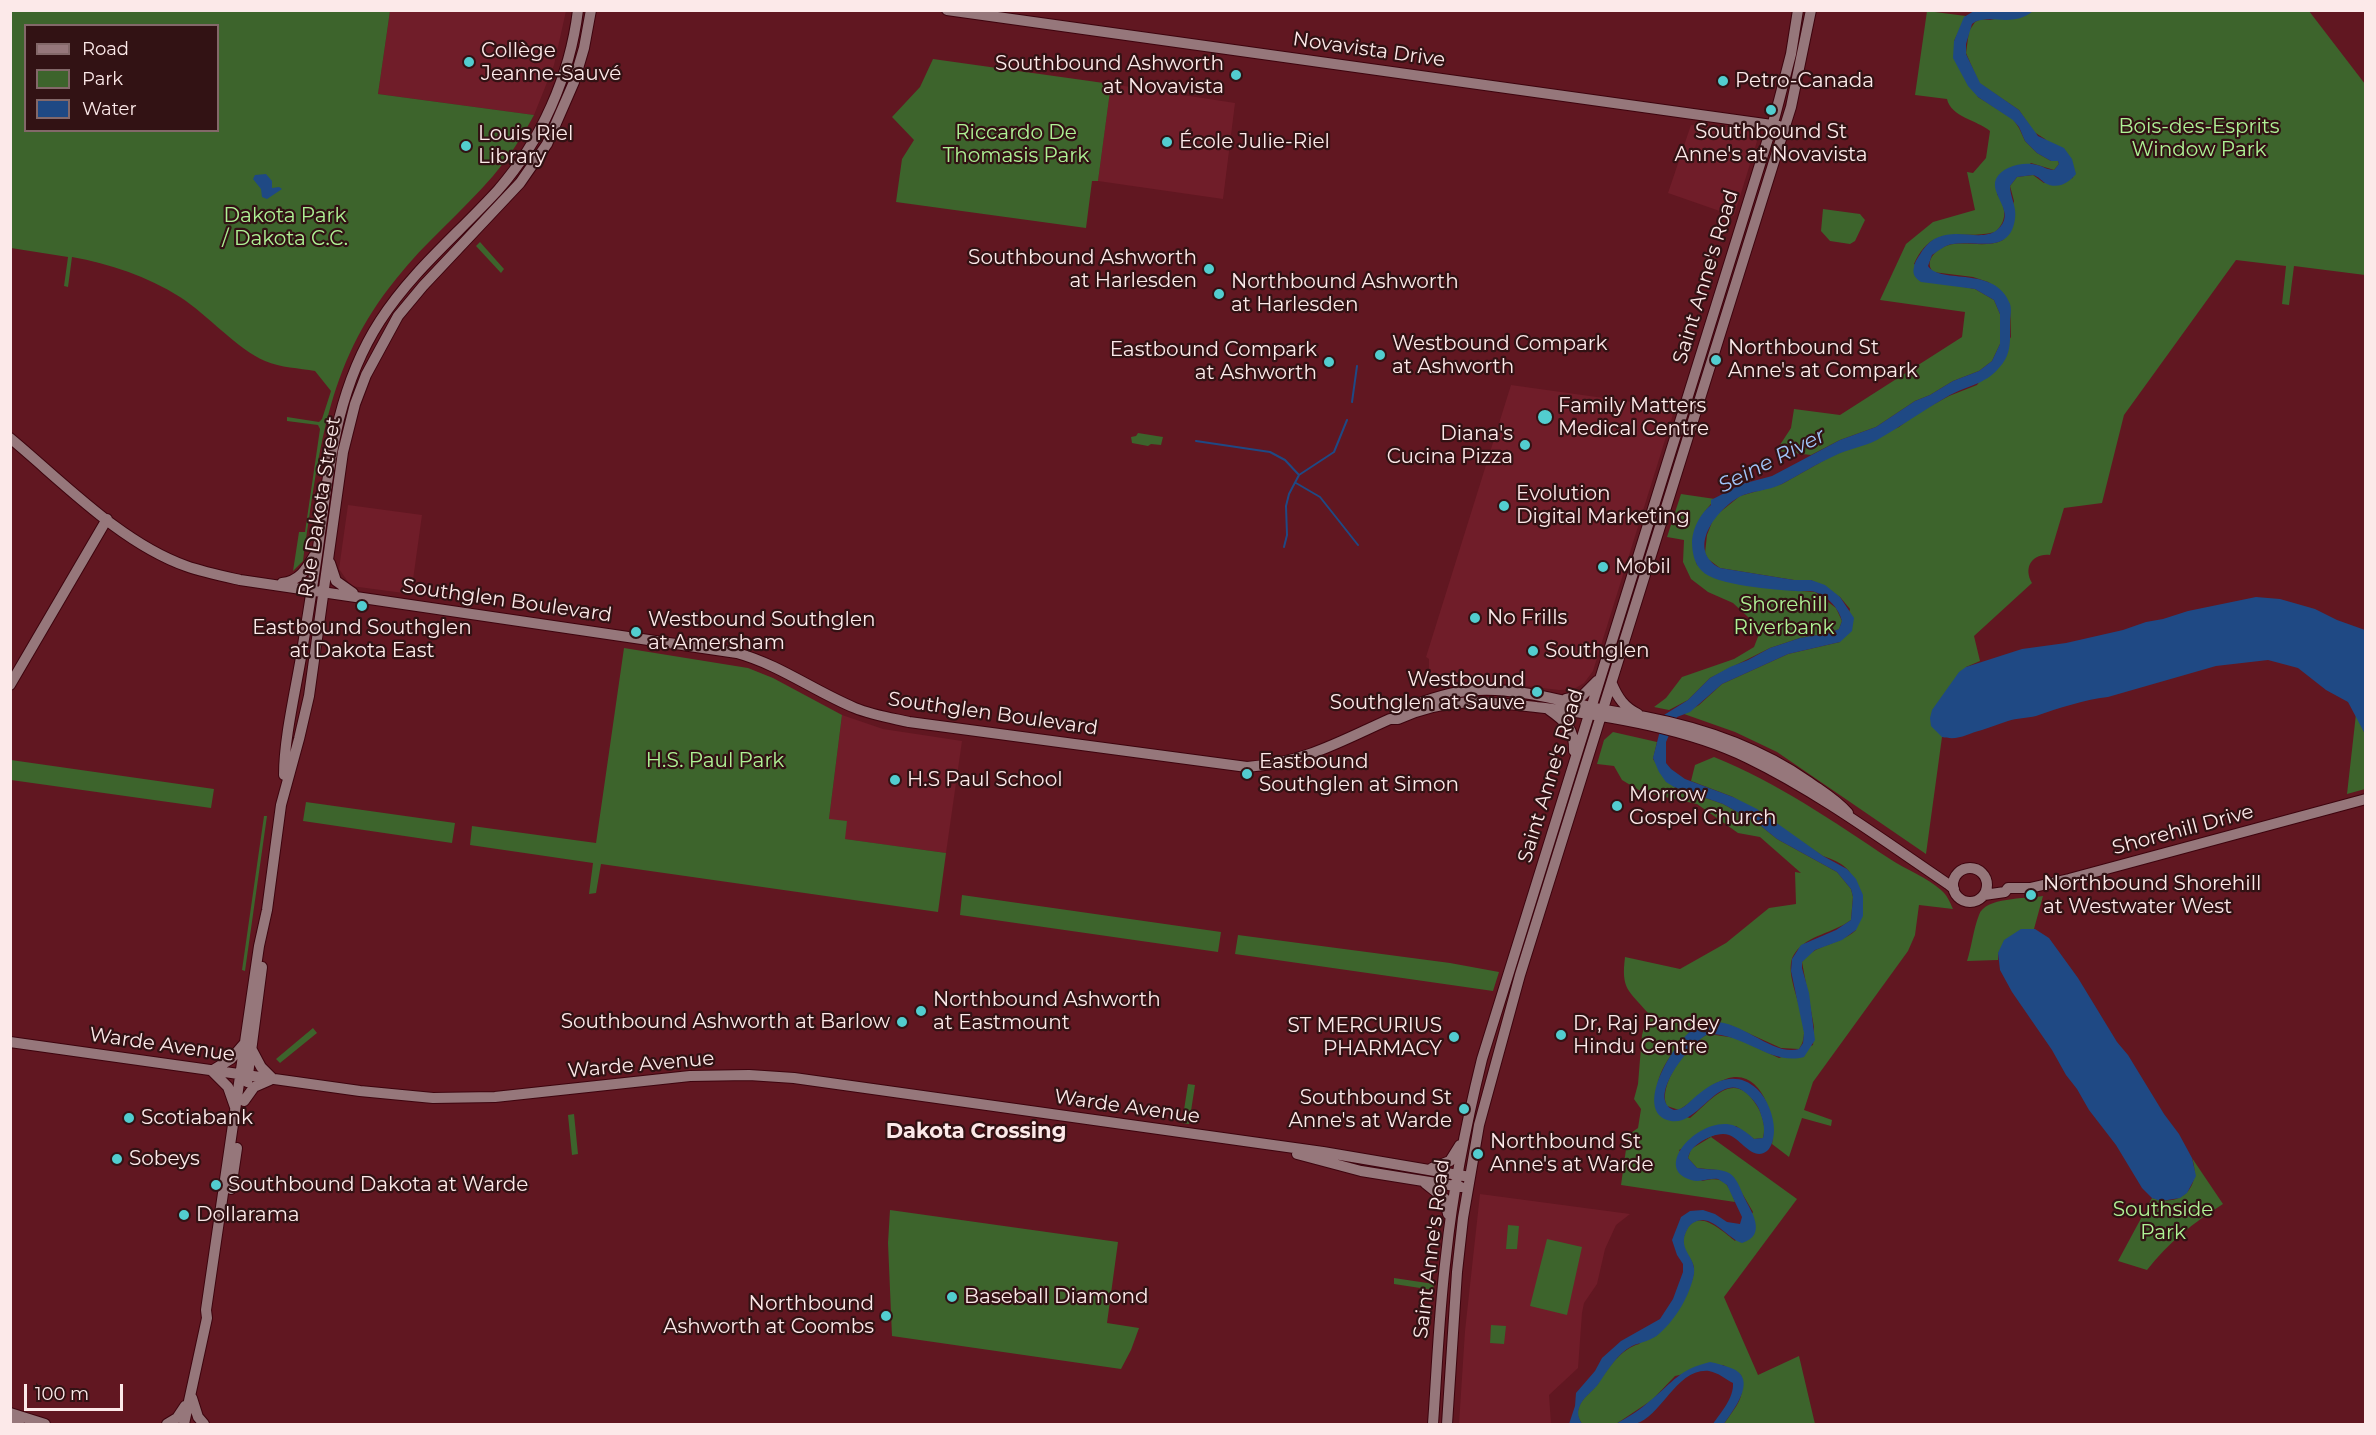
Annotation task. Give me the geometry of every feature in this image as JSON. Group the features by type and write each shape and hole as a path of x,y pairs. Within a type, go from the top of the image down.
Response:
{"main road":[{"name":"Rue Dakota Street","path":"284,791 288,740 334,434 347,388 359,358 379,322 405,285 498,189 528,148 549,110 564,75 573,43 578,10"},
{"name":"Rue Dakota Street","path":"191,1395 207,1318 206,1310 244,1075 261,985 265,920 284,791 309,696 343,452 355,404 366,375 389,331 409,302 506,200 538,158 569,96 584,48 591,10"},
{"name":"Novavista Drive","path":"947,10 1785,126"},
{"name":"Saint Anne's Road","path":"1433,1425 1444,1270 1455,1186 1482,1059 1772,125 1789,62 1798,10"},
{"name":"Saint Anne's Road","path":"1447,1425 1458,1252 1481,1116 1503,1035 1796,91 1811,10"},
{"path":"1758,171 1768,182"},
{"name":"Southglen Boulevard","path":"10,438 107,519 149,548 186,566 240,580 737,653 762,660 853,707 871,714 909,722 1236,766 1269,765 1298,759 1390,719 1436,706 1469,701 1493,701 1548,709 1602,713"},
{"path":"10,686 107,519"},
{"path":"272,585 291,582 301,576 318,548"},
{"path":"329,555 333,576 339,585 348,591 371,599"},
{"path":"1559,700 1581,696 1593,687 1602,675"},
{"path":"1612,684 1619,699 1643,719"},
{"name":"Southglen Boulevard","path":"1390,719 1395,713 1422,701 1452,693 1478,690 1559,700 1590,711"},
{"path":"1548,709 1564,720 1571,729 1575,742 1574,764"},
{"path":"1602,713 1643,719 1749,747 1797,773 1839,802 1852,818 1924,867 1966,902 1977,901 1984,895 1987,888 1985,877 1975,868 1964,868 1954,879 1954,890"},
{"name":"Shorehill Drive","path":"1985,877 2008,888 2030,888 2366,800"},
{"path":"1924,867 1959,872"},
{"name":"Shorehill Drive","path":"1984,895 2005,892 2008,888"},
{"name":"Warde Avenue","path":"10,1042 360,1091 433,1098 495,1097 690,1076 770,1076 1323,1152 1470,1177"},
{"path":"249,1046 261,1067 273,1079 254,1086 240,1106 228,1087 212,1071 249,1046"},
{"path":"1418,1168 1434,1168 1450,1161 1465,1137"},
{"name":"Warde Avenue","path":"1274,1146 1361,1171 1468,1189"},
{"path":"1422,1181 1445,1199 1449,1233"},
{"path":"167,1425 182,1412 191,1395"},
{"path":"184,1425 191,1395"},
{"path":"191,1395 198,1417 204,1425"},
{"path":"10,1413 45,1425"},
{"path":"10,1421 19,1425"}],"shaded area":[{"name":"Collège Jeanne-Sauvé","path":"390,11 566,11 554,65 534,115 378,94"},
{"name":"École Julie-Riel","path":"1111,84 1235,103 1223,199 1098,181"},
{"path":"1691,125 1729,127 1755,133 1758,138 1734,216 1668,193"},
{"path":"1511,385 1675,408 1593,671 1584,683 1574,689 1559,690 1484,681 1458,682 1433,687 1429,673 1429,659 1426,657"},
{"path":"348,505 422,515 411,594 351,586 339,569"},
{"name":"H.S Paul School","path":"842,715 883,729 962,741 946,853 844,839 829,819"},
{"path":"1480,1194 1630,1214 1616,1225 1605,1249 1597,1284 1584,1303 1578,1368 1549,1395 1551,1424 1459,1424 1465,1331"}],"green space":[{"name":"Bois-des-Esprits Window Park","path":"2033,10 2309,11 2365,84 2365,275 2294,266 2289,305 2282,304 2286,266 2236,260 2124,415 2102,503 2064,508 2050,555 2038,556 2029,567 2028,572 2032,583 1974,636 1980,661 1966,667 1942,737 1926,854 1777,752 1735,732 1684,714 1699,705 1722,684 1788,654 1840,642 1850,609 1840,597 1811,580 1794,580 1720,568 1708,559 1705,553 1707,535 1714,517 1740,496 1782,484 1830,457 1899,427 1916,414 1949,396 1977,385 2011,337 2010,305 2000,290 1988,282 1973,277 1933,272 1930,262 1934,254 1949,245 1991,244 2003,240 2014,201 2010,186 2017,177 2033,175 2044,183 2073,178 2045,139 2034,132 2019,110 1979,83 1966,53 1969,31 1975,22"},
{"name":"Dakota Park / Dakota C.C.","path":"11,11 390,11 378,94 534,115 515,147 493,176 396,279 372,312 354,345 329,413 314,484 303,561 293,571 299,532 305,532 320,429 318,425 287,421 287,417 319,422 331,391 315,371 277,365 254,356 180,297 141,277 114,267 72,257 68,287 64,286 68,257 11,248"},
{"path":"1927,11 1966,16 1954,41 1978,97 2013,119 2025,141 2037,153 2051,161 2058,161 2059,164 2054,170 2031,163 1997,194 2004,209 2004,219 1995,232 1939,237 1930,242 1914,264 1964,287 1975,289 1994,300 2000,314 2000,344 1992,361 1979,371 1953,381 1915,401 1876,427 1840,440 1811,455 1776,451 1791,428 1794,409 1840,415 1962,337 1965,312 1880,300 1906,244 1933,222 1975,210 1967,172 1973,173 1986,158 1990,131 1959,114 1949,105 1947,99 1915,95"},
{"name":"Riccardo De Thomasis Park","path":"933,59 1111,84 1098,181 1092,181 1086,228 896,202 902,159 914,140 892,117 920,87"},
{"path":"1823,209 1860,214 1865,220 1855,241 1850,244 1830,241 1821,231"},
{"path":"480,242 504,269 501,273 476,246"},
{"path":"1138,433 1163,437 1161,445 1148,446 1132,443 1131,437"},
{"name":"Shorehill Riverbank","path":"1681,494 1715,499 1701,516 1694,536 1697,565 1788,590 1815,592 1836,608 1842,621 1839,629 1830,633 1800,638 1770,648 1710,678 1688,700 1669,710 1654,707 1666,698 1682,677 1734,659 1754,647 1761,629 1733,603 1708,592 1691,579 1683,562 1684,540 1667,537"},
{"name":"H.S. Paul Park","path":"624,648 748,668 773,678 842,715 829,819 847,821 845,839 946,853 938,912 601,864 596,893 589,894 593,863 470,845 472,826 596,843"},
{"path":"2356,714 2365,734 2365,789 2347,794"},
{"path":"1613,732 1657,742 1653,759 1674,787 1723,804 1756,822 1777,839 1837,872 1851,889 1853,897 1851,920 1806,942 1795,953 1791,963 1791,974 1804,1027 1804,1039 1799,1049 1781,1048 1730,1025 1691,1030 1660,1074 1656,1108 1690,1118 1714,1096 1731,1088 1740,1089 1748,1095 1759,1110 1764,1126 1763,1138 1754,1139 1736,1126 1679,1150 1702,1181 1715,1179 1724,1182 1735,1202 1621,1185 1628,1135 1638,1128 1641,1109 1634,1099 1638,1084 1642,1035 1648,1013 1631,994 1625,983 1625,957 1680,969 1726,943 1769,908 1796,904 1795,872 1801,873 1760,837 1738,833 1697,804 1642,792 1622,780 1614,766 1597,764 1604,740"},
{"path":"1714,757 1783,791 1930,882 1945,894 1953,909 1919,905 1915,935 1908,951 1813,1082 1804,1110 1832,1120 1831,1126 1802,1118 1789,1157 1772,1144 1772,1121 1769,1109 1764,1097 1749,1080 1738,1077 1719,1082 1679,1110 1667,1106 1665,1097 1667,1087 1684,1055 1708,1034 1736,1038 1779,1058 1813,1045 1814,1027 1802,962 1813,952 1843,939 1856,930 1853,882 1848,870 1840,863 1823,856 1733,797 1691,781 1695,765"},
{"path":"11,760 214,789 211,808 11,780"},
{"path":"306,802 455,823 452,843 303,821"},
{"path":"264,816 267,816 245,971 242,970"},
{"path":"962,895 1221,932 1218,952 960,915"},
{"path":"2043,896 2034,929 2028,929 1998,953 1998,960 1967,961 1977,921 1983,909 1997,902"},
{"path":"1238,935 1450,963 1499,972 1493,991 1235,954"},
{"path":"313,1028 317,1033 280,1063 276,1059"},
{"path":"1188,1084 1195,1085 1189,1124 1182,1123"},
{"path":"574,1114 578,1154 572,1155 568,1115"},
{"path":"1711,1137 1797,1199 1724,1297 1758,1375 1799,1356 1815,1424 1724,1424 1739,1401 1742,1383 1741,1375 1723,1365 1675,1376 1652,1400 1616,1424 1582,1424 1578,1413 1579,1406 1584,1399 1616,1359 1639,1344 1687,1291 1694,1269 1683,1245 1687,1229 1692,1223 1704,1221 1735,1241 1753,1212 1732,1176 1717,1170 1697,1168 1688,1158 1691,1149"},
{"name":"Southside Park","path":"2192,1158 2223,1204 2182,1234 2147,1270 2118,1261 2152,1198 2172,1200 2187,1193 2194,1178"},
{"path":"890,1210 1118,1242 1107,1323 1139,1328 1121,1369 892,1336 888,1243"},
{"path":"1508,1225 1519,1226 1517,1249 1506,1249"},
{"path":"1547,1239 1582,1247 1567,1315 1530,1306"},
{"path":"1394,1278 1434,1284 1433,1290 1394,1284"},
{"path":"1491,1325 1506,1326 1504,1344 1490,1343"}],"water":[{"name":"Seine River","path":"1974,11 2033,11 2017,19 1985,19 1972,24 1966,44 1966,54 1980,83 2019,110 2038,136 2064,148 2072,159 2076,174 2066,183 2058,186 2049,185 2033,175 2017,177 2010,186 2015,219 2012,230 2006,238 1991,244 1962,243 1947,246 1932,255 1928,266 1944,274 1993,284 2003,292 2011,309 2010,342 2006,358 2003,364 1987,378 1950,395 1877,440 1821,462 1782,484 1739,497 1721,511 1713,521 1705,541 1705,551 1710,560 1720,568 1794,580 1811,580 1825,585 1840,597 1854,618 1852,631 1840,642 1788,654 1722,684 1690,712 1677,717 1666,742 1666,763 1685,779 1733,797 1757,809 1823,856 1847,869 1856,879 1863,895 1863,916 1856,930 1842,940 1815,950 1802,962 1809,993 1815,1040 1804,1057 1792,1059 1780,1057 1734,1038 1708,1034 1691,1048 1674,1071 1665,1095 1666,1104 1674,1110 1685,1106 1707,1088 1728,1079 1743,1080 1750,1084 1761,1093 1767,1102 1774,1130 1772,1142 1767,1151 1757,1154 1747,1149 1734,1137 1722,1134 1702,1141 1691,1150 1688,1158 1697,1168 1722,1170 1734,1178 1753,1216 1756,1229 1750,1239 1742,1243 1708,1221 1694,1222 1688,1228 1684,1242 1694,1274 1682,1306 1672,1321 1657,1336 1632,1346 1617,1358 1581,1404 1578,1414 1582,1424 1569,1424 1575,1406 1576,1393 1595,1371 1602,1358 1621,1341 1660,1319 1673,1299 1683,1272 1683,1264 1672,1240 1681,1217 1690,1211 1703,1210 1727,1222 1740,1224 1742,1217 1727,1185 1718,1179 1691,1180 1680,1174 1676,1165 1678,1154 1685,1144 1708,1127 1722,1124 1735,1126 1754,1139 1763,1138 1763,1124 1759,1109 1746,1093 1736,1088 1727,1088 1691,1116 1681,1120 1671,1121 1659,1115 1655,1104 1656,1090 1669,1058 1690,1032 1699,1025 1712,1022 1725,1023 1738,1028 1776,1047 1788,1050 1799,1049 1803,1043 1804,1033 1791,971 1792,959 1801,945 1836,930 1851,920 1853,897 1851,889 1837,872 1777,839 1756,822 1723,804 1674,787 1666,782 1653,758 1664,715 1688,700 1710,678 1770,648 1800,638 1830,633 1839,629 1842,621 1832,604 1815,592 1746,586 1709,576 1699,568 1694,557 1692,541 1694,531 1701,516 1711,505 1711,500 1742,484 1772,476 1840,440 1876,427 1915,401 1953,381 1979,371 1992,361 2000,344 2000,314 1994,300 1975,289 1921,282 1913,272 1915,262 1922,251 1940,236 1989,234 2003,224 2004,211 1995,185 1996,179 2003,171 2026,164 2054,170 2059,164 2058,161 2051,161 2037,153 2025,141 2013,120 1978,97 1968,86 1953,58 1954,41 1964,17"},
{"path":"266,174 272,181 272,188 282,189 267,199 262,197 261,189 253,179 255,175"},
{"path":"2256,597 2280,599 2315,609 2365,630 2365,734 2348,702 2326,690 2298,668 2268,660 2216,666 2036,716 2011,720 1958,738 1942,737 1931,726 1932,710 1959,672 1966,667 2022,649 2066,643 2123,630 2188,611"},
{"path":"2021,929 2035,929 2049,938 2078,978 2117,1042 2128,1055 2179,1134 2192,1158 2196,1176 2187,1193 2180,1198 2161,1201 2152,1198 2142,1188 2116,1145 2089,1110 2052,1050 2012,992 2000,970 1998,953 2004,940"},
{"path":"1710,1362 1737,1371 1744,1385 1739,1401 1724,1424 1713,1424 1729,1399 1733,1383 1709,1371 1697,1372 1687,1377 1645,1420 1633,1425 1616,1424 1643,1407 1684,1372"}],"waterway":[{"path":"1352,402 1357,366"},
{"path":"1284,547 1287,535 1286,506 1289,494 1299,475 1334,452 1347,420"},
{"path":"1196,441 1270,452 1285,460 1299,475"},
{"path":"1296,483 1320,497 1358,545"}],"place":[{"name":"Collège Jeanne-Sauvé","path":"469,62"},
{"name":"Southbound Ashworth at Novavista","path":"1236,75"},
{"name":"Petro-Canada","path":"1723,81"},
{"name":"Southbound St Anne's at Novavista","path":"1771,110"},
{"name":"École Julie-Riel","path":"1167,142"},
{"name":"Louis Riel Library","path":"466,146"},
{"name":"Southbound Ashworth at Harlesden","path":"1209,269"},
{"name":"Northbound Ashworth at Harlesden","path":"1219,294"},
{"name":"Westbound Compark at Ashworth","path":"1380,355"},
{"name":"Northbound St Anne's at Compark","path":"1716,360"},
{"name":"Eastbound Compark at Ashworth","path":"1329,362"},
{"name":"Family Matters Medical Centre","path":"1545,417"},
{"name":"Diana's Cucina Pizza","path":"1525,445"},
{"name":"Evolution Digital Marketing","path":"1504,506"},
{"name":"Mobil","path":"1603,567"},
{"name":"Eastbound Southglen at Dakota East","path":"362,606"},
{"name":"No Frills","path":"1475,618"},
{"name":"Westbound Southglen at Amersham","path":"636,632"},
{"name":"Southglen","path":"1533,651"},
{"name":"Westbound Southglen at Sauve","path":"1537,692"},
{"name":"Eastbound Southglen at Simon","path":"1247,774"},
{"name":"H.S Paul School","path":"895,780"},
{"name":"Morrow Gospel Church","path":"1617,806"},
{"name":"Northbound Shorehill at Westwater West","path":"2031,895"},
{"name":"Northbound Ashworth at Eastmount","path":"921,1011"},
{"name":"Southbound Ashworth at Barlow","path":"902,1022"},
{"name":"Dr, Raj Pandey Hindu Centre","path":"1561,1035"},
{"name":"ST MERCURIUS PHARMACY","path":"1454,1037"},
{"name":"Southbound St Anne's at Warde","path":"1464,1109"},
{"name":"Scotiabank","path":"129,1118"},
{"name":"Northbound St Anne's at Warde","path":"1478,1154"},
{"name":"Sobeys","path":"117,1159"},
{"name":"Southbound Dakota at Warde","path":"216,1185"},
{"name":"Dollarama","path":"184,1215"},
{"name":"Baseball Diamond","path":"952,1297"},
{"name":"Northbound Ashworth at Coombs","path":"886,1316"}],"district":[{"name":"Dakota Crossing","path":"976,1132"}]}
